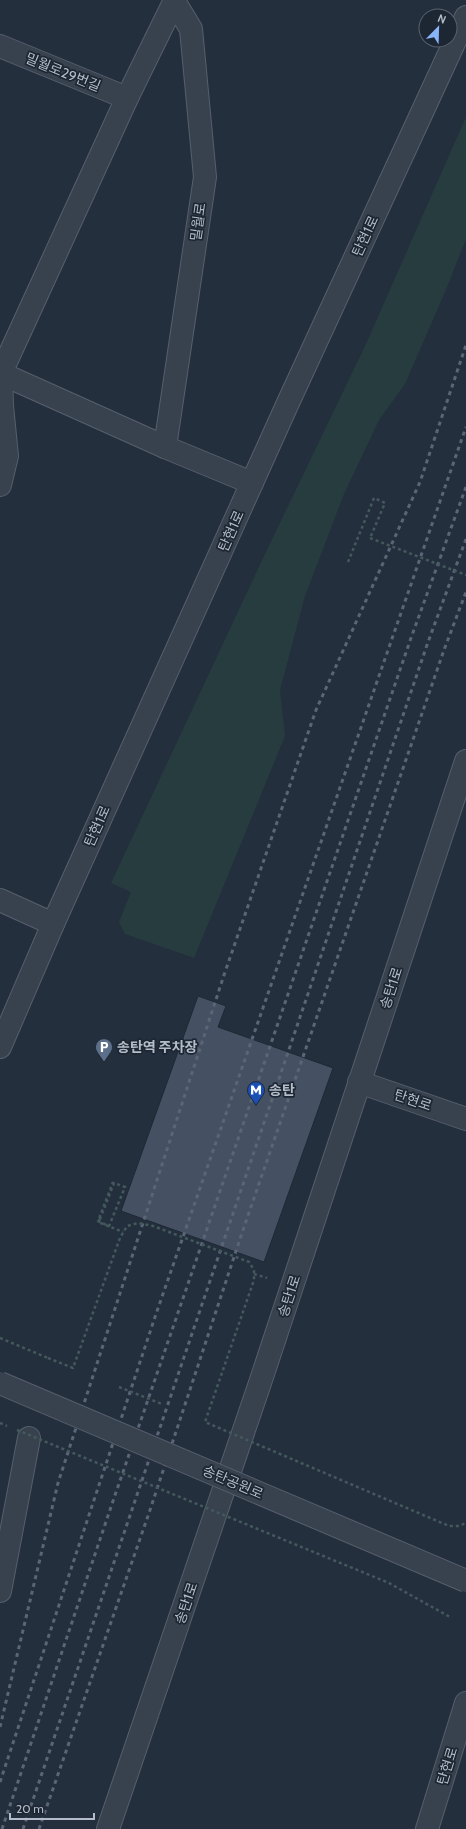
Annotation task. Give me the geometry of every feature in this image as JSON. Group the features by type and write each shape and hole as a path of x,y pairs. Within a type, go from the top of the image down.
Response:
{"street":[{"name":"밀월로","path":"0,485 7,456 1,408 1,373 127,98 174,1"},
{"name":"밀월로","path":"165,447 205,177 192,29 174,1"},
{"name":"탄현1로","path":"0,1047 53,924 252,483 466,17"},
{"name":"밀월로29번길","path":"0,46 127,98"},
{"path":"1,373 165,447 252,483"},
{"name":"송탄1로","path":"108,1829 262,1380 466,761"},
{"path":"0,900 53,924"},
{"name":"탄현로","path":"359,1082 466,1119"},
{"name":"송탄공원로","path":"0,1383 466,1581"},
{"path":"0,1591 23,1434"},
{"name":"탄현로","path":"428,1829 466,1703"}],"path":[{"path":"348,562 374,498 385,503 370,538 466,575"},
{"path":"113,1182 98,1221 104,1223 110,1226 125,1187 114,1183 103,1212 100,1219 98,1222 123,1232"},
{"path":"0,1338 73,1368 123,1232 127,1226 138,1223 153,1226 250,1262 254,1270 254,1280 205,1422 449,1526 459,1526 466,1523"},
{"path":"254,1274 271,1280"},
{"path":"119,1387 162,1404"},
{"path":"23,1434 389,1583 450,1617"}],"green space":[{"path":"466,117 466,239 405,384 379,420 344,494 305,596 280,690 285,736 194,958 125,934 119,922 131,892 111,883 265,554 366,344"}],"building":[{"path":"198,996 226,1006 218,1027 333,1068 264,1262 121,1211"}],"railway":[{"path":"0,1727 58,1483 224,975 316,710 420,482 466,345"},
{"path":"0,1782 156,1314 466,427"},
{"path":"2,1829 113,1501 411,638 466,487"},
{"path":"23,1829 427,645 466,539"},
{"path":"39,1829 149,1513 244,1227 444,650 466,592"}],"place":[{"name":"송탄역 주차장","path":"104,1062"},
{"name":"송탄","path":"256,1105"}]}
